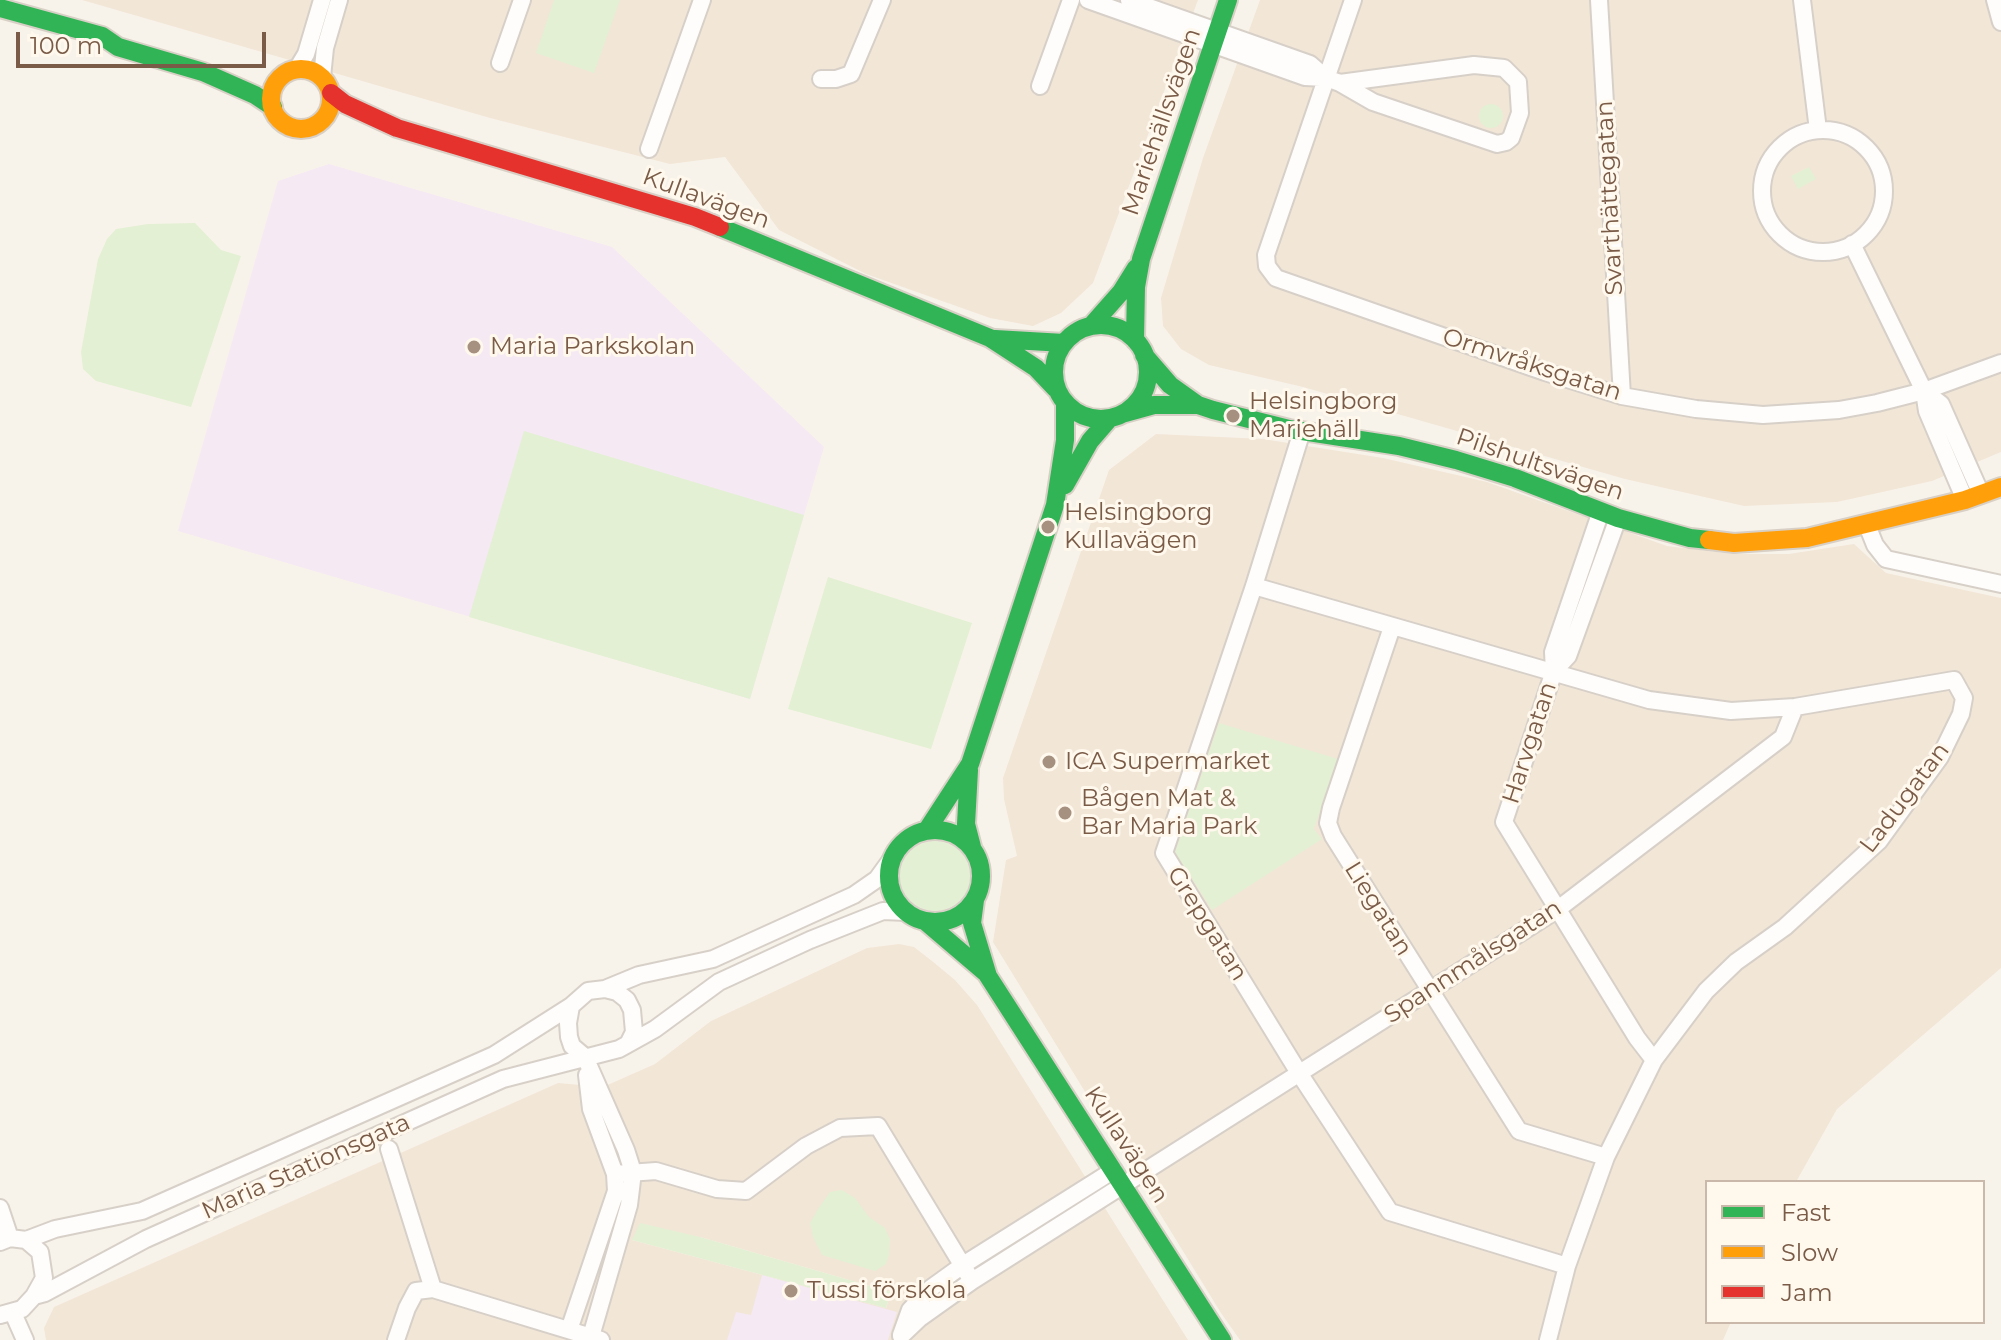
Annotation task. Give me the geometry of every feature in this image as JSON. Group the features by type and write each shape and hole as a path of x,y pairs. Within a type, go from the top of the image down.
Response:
{"street":[{"path":"273,107 273,90 306,54 322,0"},
{"path":"317,124 328,111 325,48 339,0"},
{"path":"500,63 522,0"},
{"path":"649,149 702,0"},
{"path":"821,79 836,79 851,74 882,0"},
{"path":"1040,86 1071,0"},
{"path":"1088,0 1215,38"},
{"path":"1129,0 1305,77 1333,80 1489,65 1504,68 1518,82 1520,113 1511,138 1497,144 1373,102 1333,80"},
{"name":"Mariehällsvägen","path":"1140,348 1136,287 1141,259 1228,0"},
{"name":"Ormvråksgatan","path":"1353,0 1333,80 1266,255 1267,266 1276,278 1545,372 1622,396 1696,409 1763,415 1839,410 1924,391 2001,363"},
{"name":"Svarthättegatan","path":"1599,0 1622,396"},
{"path":"1802,0 1818,130"},
{"path":"1995,0 2001,22"},
{"name":"Kullavägen","path":"0,8 102,36 118,47 203,72 255,95 273,107 279,119 293,127 340,122 397,128"},
{"name":"Kullavägen","path":"0,20 99,49 118,47"},
{"name":"Kullavägen","path":"203,72 261,79 311,70 345,104 397,128 695,217 990,338 1036,368 1060,396 1065,440 1055,505 970,764 927,830 911,836 898,847 890,861"},
{"path":"1818,130 1833,130 1848,135 1861,143 1879,167 1884,192 1880,213 1869,231 1852,244 1828,252 1803,249 1781,236 1773,226 1763,202 1763,177 1774,154 1793,137 1818,130"},
{"path":"1852,244 1924,391 1927,411 1973,497"},
{"name":"Mariehällsvägen","path":"1091,326 1121,292 1141,259"},
{"path":"1091,326 1113,327 1140,348 1148,375 1145,388 1135,405 1117,416 1095,419 1081,416 1060,396 1055,361 1064,343 1076,332 1091,326"},
{"name":"Kullavägen","path":"990,338 1064,343"},
{"name":"Pilshultsvägen","path":"1140,348 1170,385 1198,405"},
{"name":"Pilshultsvägen","path":"1117,416 1154,405 1198,405 1302,431 1399,446 1515,478 1609,515 1679,535 1734,543 1807,538 1867,525 2001,487"},
{"name":"Kullavägen","path":"1055,505 1090,441 1117,416"},
{"name":"Grepgatan","path":"1302,431 1254,586 1164,853 1299,1073 1390,1212 1567,1266"},
{"name":"Harvgatan","path":"1609,515 1553,652 1554,671 1504,822 1637,1038 1654,1060"},
{"path":"1867,525 1875,545 1886,559 2001,584"},
{"name":"Ladugatan","path":"1254,586 1649,700 1731,711 1795,707 1954,680 1964,698 1961,714 1940,757 1879,841 1785,927 1736,962 1706,991 1654,1060 1606,1157 1567,1266 1548,1340"},
{"name":"Liegatan","path":"1392,627 1328,823 1333,836 1519,1131 1606,1157"},
{"name":"Spannmålsgatan","path":"1119,1178 1299,1073 1558,909 1783,737 1795,707"},
{"name":"Kullavägen","path":"970,764 966,824 981,867 972,923 988,976"},
{"path":"927,830 951,832 972,847"},
{"path":"890,861 890,889 896,902 906,912"},
{"name":"Maria Stationsgata","path":"12,1240 142,1211 494,1055 571,1006 588,991 605,989 639,975 713,959 854,895 877,879 890,861"},
{"path":"926,922 949,921 968,909 975,900"},
{"name":"Maria Stationsgata","path":"6,1314 22,1309 34,1296 146,1239 503,1079 607,1054 655,1029 719,982 810,940 883,911 906,912"},
{"name":"Kullavägen","path":"906,912 926,922 988,976 1222,1340"},
{"path":"605,989 617,992 627,1000 632,1010 634,1032 628,1044"},
{"path":"396,1340 416,1291 433,1289 594,1339 629,1205 633,1172 585,1057 572,1046 568,1023 571,1006"},
{"path":"569,1330 616,1191 615,1174 591,1109 585,1057"},
{"path":"615,1174 656,1171 717,1189 746,1191 806,1146 840,1128 878,1126 972,1281"},
{"path":"389,1149 433,1289"},
{"path":"900,1338 910,1310 931,1288 963,1265 1119,1178"},
{"path":"900,1338 920,1318 1119,1178"},
{"path":"0,1208 12,1240 37,1248 43,1263 44,1278 34,1296"},
{"path":"6,1314 25,1340"}],"shaded area":[{"path":"82,0 1198,0 1093,283 1061,313 1033,326 990,318 866,274 779,230 725,157 670,164 490,118"},
{"path":"1260,0 2001,0 2001,452 1932,481 1837,502 1744,506 1625,479 1303,387 1209,365 1181,349 1163,326 1161,298 1203,158"},
{"name":"Maria Parkskolan","path":"329,164 612,247 824,447 750,699 178,531 278,181"},
{"path":"1156,434 1263,439 1383,458 1487,482 1667,546 1733,554 1789,554 1854,544 1886,573 2001,598 2001,968 1837,1109 1797,1180 1705,1180 1705,1324 1730,1324 1723,1340 1240,1340 993,942 1006,860 1017,856 1004,799 1003,778 1109,470"},
{"path":"899,944 914,947 955,980 977,1005 1188,1340 46,1340 44,1328 54,1307 558,1083 603,1087 655,1064 711,1021 867,948","holes":["700,1237 891,1292 886,1308 632,1240"]},
{"name":"Tussi förskola","path":"762,1275 897,1312 888,1340 727,1340 736,1312 751,1315"}],"green space":[{"path":"554,0 620,0 594,73 536,53"},
{"path":"1491,104 1500,107 1503,116 1500,125 1491,128 1482,125 1479,116 1482,107"},
{"path":"1809,167 1816,179 1798,189 1791,176"},
{"path":"195,223 221,250 241,256 191,407 96,381 83,369 81,352 98,259 107,239 116,229 148,224"},
{"path":"524,431 804,515 750,699 469,617"},
{"path":"828,577 972,623 931,749 788,709"},
{"path":"1219,723 1338,759 1314,829 1322,839 1212,910 1175,852"},
{"path":"935,841 960,851 970,876 960,901 935,911 910,901 900,876 910,851"},
{"path":"842,1190 855,1198 869,1217 885,1228 890,1239 886,1264 875,1271 822,1255 813,1237 810,1223 818,1209 830,1192"},
{"path":"640,1223 700,1237 891,1292 886,1308 632,1240"}],"traffic: fast":[{"path":"1135,340 1136,287 1141,259 1228,0"},
{"path":"0,8 102,36 118,47 203,72 255,95 273,107"},
{"path":"720,227 990,338 1036,368 1056,389"},
{"path":"1091,326 1121,292 1136,268"},
{"path":"1101,325 1119,328 1134,339 1145,354 1148,372 1145,390 1134,405 1119,416 1101,419 1083,416 1068,405 1057,390 1054,372 1057,354 1068,339 1083,328 1101,325"},
{"path":"995,339 1064,343"},
{"path":"1144,355 1170,385 1198,405 1213,410 1289,429 1399,446 1456,460 1515,478 1618,518 1690,538 1709,540"},
{"path":"927,830 970,764 1055,505 1065,440 1065,403"},
{"path":"1125,413 1154,405 1198,405"},
{"path":"1065,485 1090,441 1109,419"},
{"path":"969,770 966,824 972,847"},
{"path":"926,830 944,830 961,837 974,850 981,876 974,902 961,915 944,922 926,922 909,915 896,902 889,885 889,867 896,850 909,837 926,830"},
{"path":"975,900 972,923 988,976 1222,1340"},
{"path":"926,922 987,974"}],"traffic: slow":[{"path":"301,69 322,78 331,99 322,120 301,129 280,120 271,99 280,78 301,69"},
{"path":"1709,540 1734,543 1807,538 1965,500 2001,487"}],"traffic: jam":[{"path":"331,93 345,104 397,128 720,227"}],"place":[{"name":"Maria Parkskolan","path":"474,347"},
{"name":"Helsingborg Mariehäll","path":"1233,416"},
{"name":"Helsingborg Kullavägen","path":"1048,527"},
{"name":"ICA Supermarket","path":"1049,762"},
{"name":"Bågen Mat & Bar Maria Park","path":"1065,813"},
{"name":"Tussi förskola","path":"791,1291"}]}
